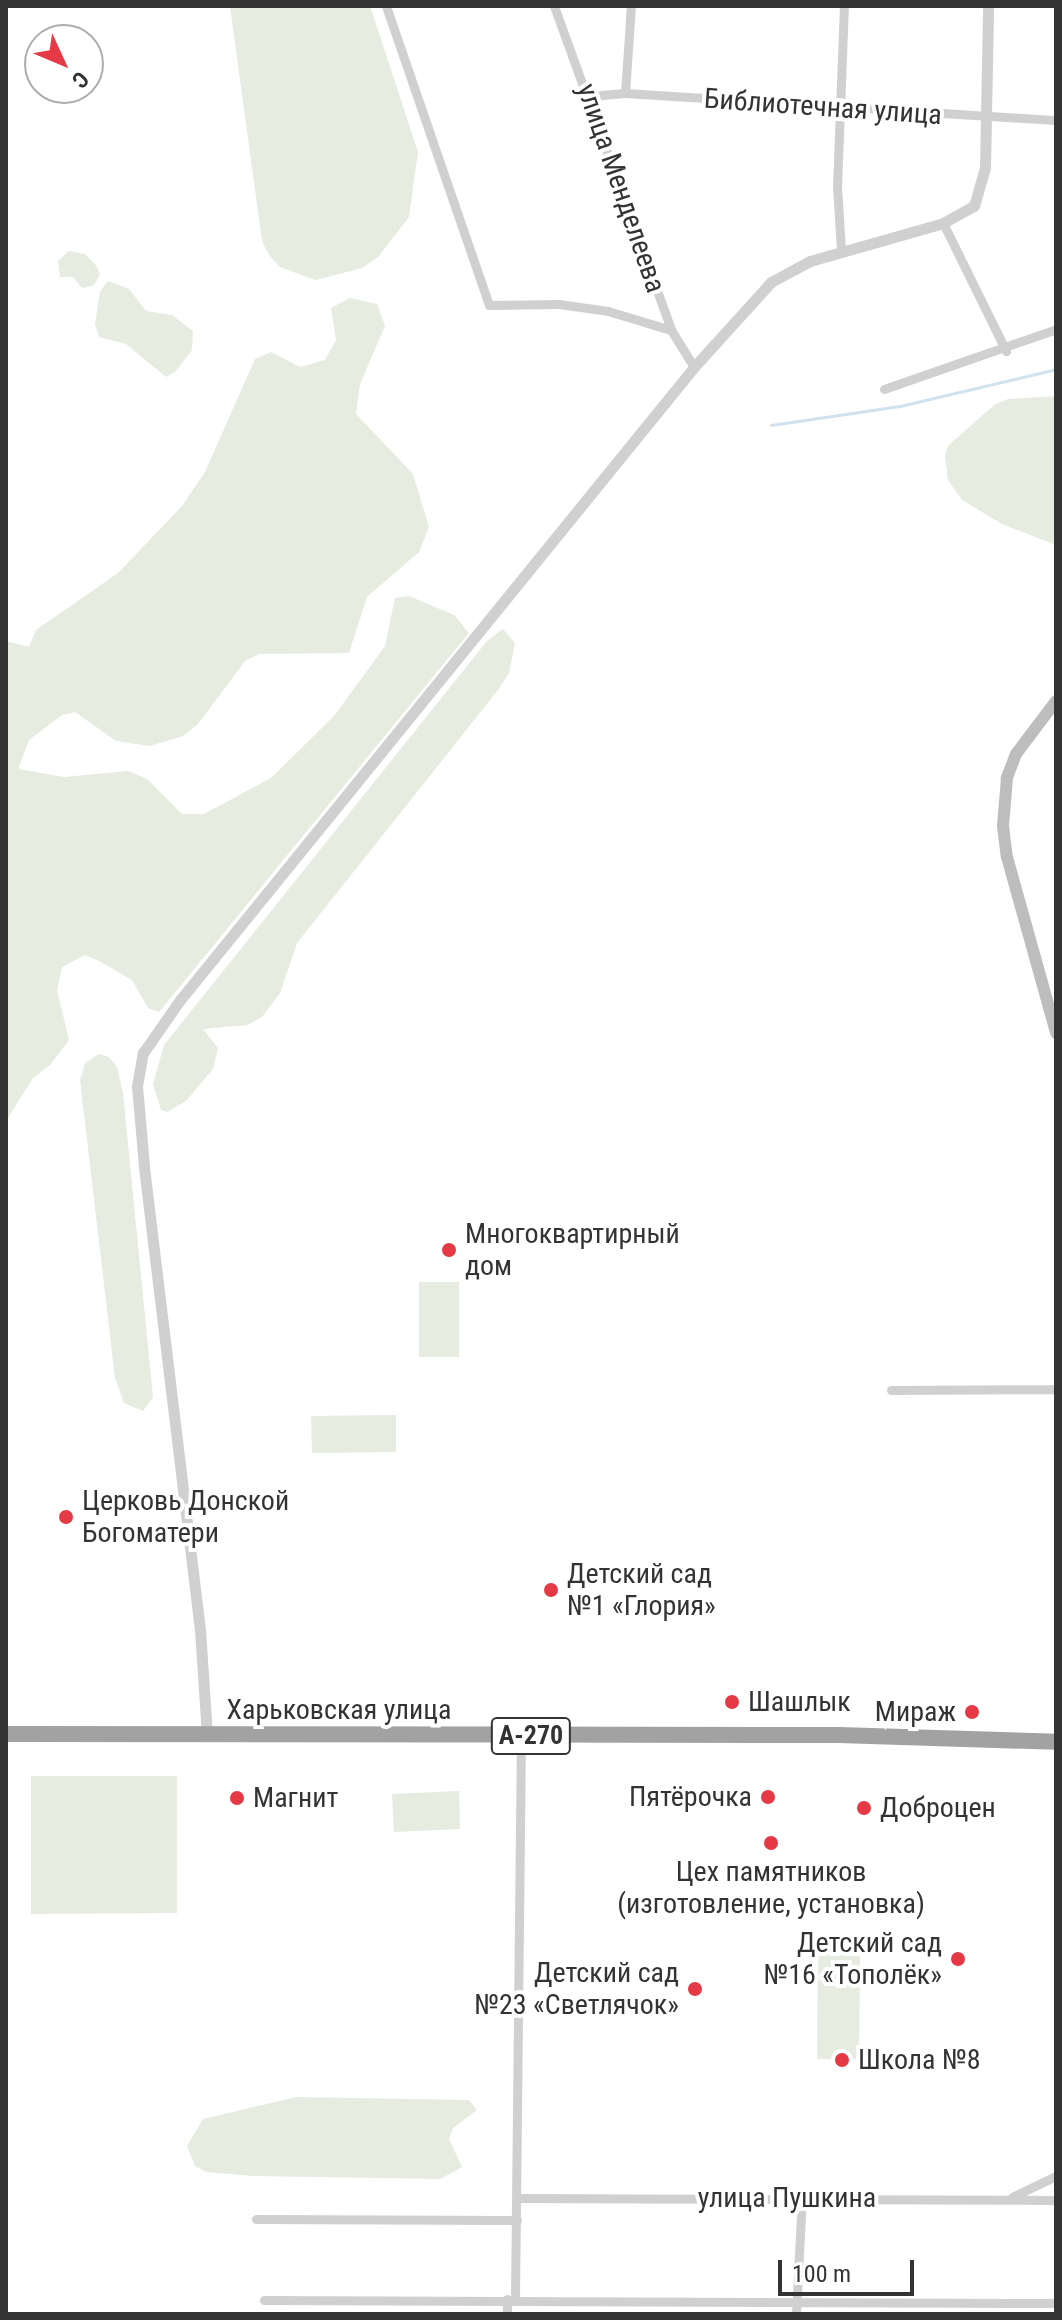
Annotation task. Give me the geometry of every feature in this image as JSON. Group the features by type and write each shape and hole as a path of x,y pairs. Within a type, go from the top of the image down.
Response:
{"highway":[{"name":"Харьковская улица","path":"6,1734 839,1735 1056,1742"}],"main road":[{"path":"1056,701 1016,754 1007,778 1003,826 1007,857 1056,1033"}],"street":[{"path":"386,6 489,305 559,304 608,311 671,330"},
{"name":"улица Менделеева","path":"554,6 590,96 671,330 694,367"},
{"path":"625,93 631,6"},
{"path":"841,250 839,110 844,6"},
{"path":"207,1735 200,1630 144,1166 137,1094 140,1062 180,1000 694,367 771,282 841,250 943,223 974,206 985,168 988,6"},
{"name":"Библиотечная улица","path":"590,96 625,93 839,110 1056,120"},
{"path":"943,223 1006,351"},
{"path":"884,389 1006,351 1056,329"},
{"path":"891,1390 1056,1389"},
{"path":"507,2314 517,2220 521,1736"},
{"path":"1009,2199 1056,2176"},
{"path":"796,2309 802,2197"},
{"name":"улица Пушкина","path":"517,2198 1056,2200"},
{"path":"256,2219 517,2220"},
{"path":"264,2300 511,2299 796,2309 1056,2303"}],"shaded area":[{"path":"230,6 370,6 418,152 409,217 378,257 362,268 315,280 280,267 269,255 262,241"},
{"path":"69,251 85,254 95,264 100,274 94,285 82,288 73,277 60,277 58,261"},
{"path":"108,281 129,289 146,311 172,315 193,331 192,350 175,372 166,377 126,344 99,337 95,324 100,291"},
{"path":"350,298 377,304 385,326 360,384 356,414 413,474 429,527 419,552 367,597 349,653 259,654 245,661 198,724 183,736 150,746 116,741 75,712 62,715 29,740 18,769 64,777 128,771 147,779 182,814 204,814 271,778 334,716 385,646 395,598 409,596 454,615 469,633 159,1012 148,1008 132,980 99,961 85,955 62,967 57,990 69,1040 50,1065 33,1078 6,1121 6,641 29,647 36,630 118,573 182,506 205,472 255,359 271,352 300,367 325,360 336,340 331,308"},
{"path":"1056,396 1056,545 1002,524 962,500 948,480 945,456 948,446 994,405 1008,399"},
{"path":"503,629 515,643 509,673 498,690 297,943 280,993 262,1017 247,1025 203,1029 218,1048 213,1069 186,1101 167,1112 161,1110 153,1084 164,1045 487,641"},
{"path":"99,1054 109,1057 117,1067 123,1093 153,1397 143,1411 124,1403 115,1378 80,1080 85,1063"},
{"path":"419,1282 459,1282 459,1357 419,1357"},
{"path":"396,1415 396,1452 312,1453 311,1416"},
{"path":"31,1776 177,1776 177,1913 31,1914"},
{"path":"459,1791 460,1829 394,1832 392,1794"},
{"path":"818,1954 860,1955 859,2059 817,2059"},
{"path":"297,2097 469,2100 477,2110 453,2128 449,2139 462,2167 440,2179 253,2176 206,2172 195,2166 187,2146 203,2119"}],"waterway":[{"path":"771,425 900,406 1056,369"}],"place":[{"name":"Многоквартирный дом","path":"449,1250"},
{"name":"Церковь Донской Богоматери","path":"66,1517"},
{"name":"Детский сад №1 «Глория»","path":"551,1590"},
{"name":"Шашлык","path":"732,1702"},
{"name":"Мираж","path":"972,1712"},
{"name":"Пятёрочка","path":"768,1797"},
{"name":"Магнит","path":"237,1798"},
{"name":"Доброцен","path":"864,1808"},
{"name":"Цех памятников (изготовление, установка)","path":"771,1843"},
{"name":"Детский сад №16 «Тополёк»","path":"958,1959"},
{"name":"Детский сад №23 «Светлячок»","path":"695,1989"},
{"name":"Школа №8","path":"842,2060"}]}
